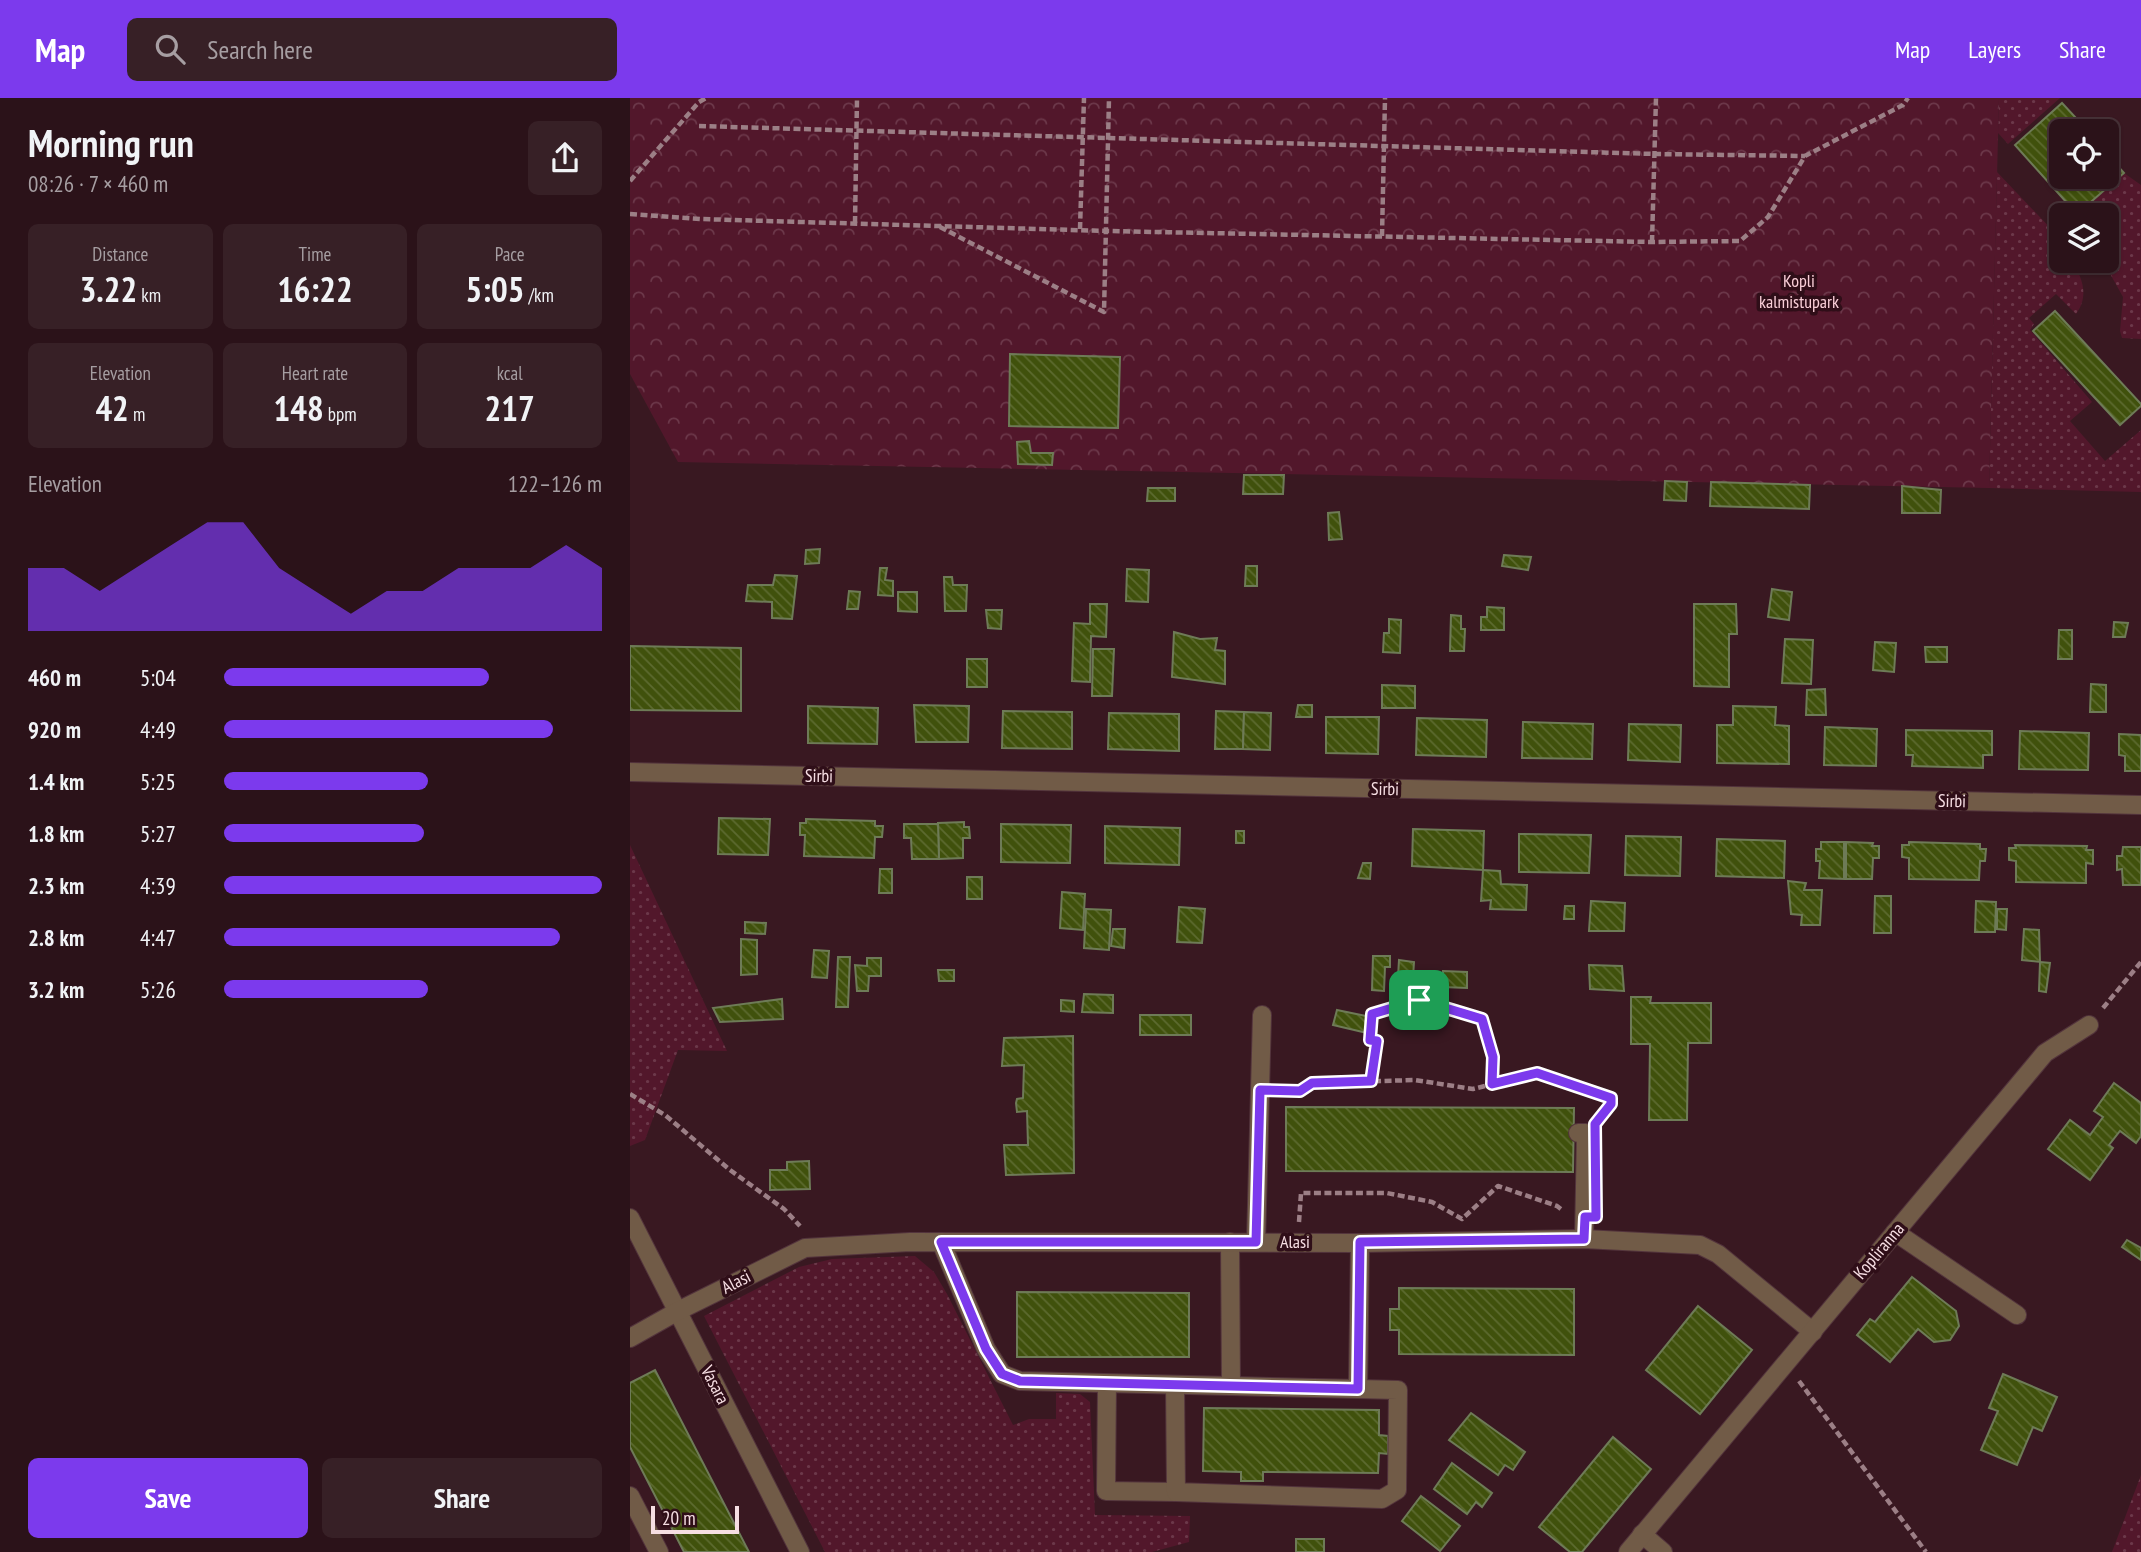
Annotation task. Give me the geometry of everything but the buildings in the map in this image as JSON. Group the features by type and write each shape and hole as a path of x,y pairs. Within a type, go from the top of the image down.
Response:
{"street":[{"name":"Sirbi","path":"630,772 2141,805"},
{"path":"1256,1242 1262,1014"},
{"name":"Kopliranna","path":"1628,1552 2045,1053 2089,1025"},
{"path":"1578,1133 1586,1133 1584,1239"},
{"name":"Vasara","path":"630,1218 800,1552"},
{"path":"1895,1232 2017,1315"},
{"name":"Alasi","path":"630,1338 805,1248 941,1242 1584,1239 1700,1245 1718,1254 1813,1332"},
{"path":"941,1242 986,1349 1002,1374 1020,1381 1398,1390 1397,1490 1382,1499 1106,1491 1107,1384"},
{"path":"1230,1242 1231,1386"},
{"path":"1358,1389 1360,1242"},
{"path":"1175,1385 1176,1492"},
{"path":"630,1496 660,1552"},
{"path":"1642,1534 1663,1552"}],"path":[{"path":"630,181 699,102 706,98"},
{"path":"855,223 857,98"},
{"path":"1080,229 1084,98"},
{"path":"939,226 1104,312 1110,98"},
{"path":"1382,236 1385,98"},
{"path":"1652,242 1656,98"},
{"path":"699,126 1805,156 1903,105 1908,98"},
{"path":"630,214 700,219 1107,231 1652,242 1740,241 1768,217 1805,156"},
{"path":"2089,1025 2141,962"},
{"path":"1371,1081 1377,1041 1370,1040 1372,1014 1419,1000 1482,1019 1493,1057 1492,1084"},
{"path":"1260,1090 1300,1091 1312,1083 1415,1080 1473,1089 1537,1073 1611,1098 1611,1104 1595,1124"},
{"path":"630,1094 665,1115 709,1153 784,1209 819,1247"},
{"path":"1299,1227 1301,1193 1387,1193 1432,1202 1462,1219 1498,1186 1557,1206 1569,1216 1585,1217"},
{"path":"1784,1365 1805,1389 1926,1552"}],"green space":[{"name":"Kopli kalmistupark","path":"630,98 1999,98 1989,488 678,462 630,374"},
{"path":"1999,98 2060,98 2008,144 1998,133"},
{"path":"1997,172 2049,227 2049,273 2078,273 2082,281 2082,301 2076,314 2056,294 2029,318 2034,324 2030,330 2092,402 2070,421 2105,461 2141,430 2141,492 1989,488"},
{"path":"2124,173 2141,185 2141,339 2122,338 2120,331 2123,297 2110,273 2119,273 2119,203 2090,203 2106,189 2119,189 2119,177"},
{"path":"630,845 727,1051 678,1050 645,1140 630,1146"},
{"path":"915,1256 934,1272 947,1294 1013,1425 1029,1419 1056,1419 1056,1393 1080,1394 1090,1402 1095,1515 1190,1516 1189,1542 1152,1552 825,1552 704,1316 799,1267 832,1259"},
{"path":"2141,1475 2141,1552 2112,1552"}],"route":[{"path":"1419,1000 1482,1019 1493,1057 1492,1084 1537,1073 1611,1098 1611,1104 1595,1124 1596,1217 1585,1217 1584,1239 1360,1242 1358,1389 1020,1381 1002,1374 986,1349 941,1242 1256,1242 1260,1090 1300,1091 1312,1083 1371,1081 1377,1041 1370,1040 1372,1014 1419,1000"}]}
